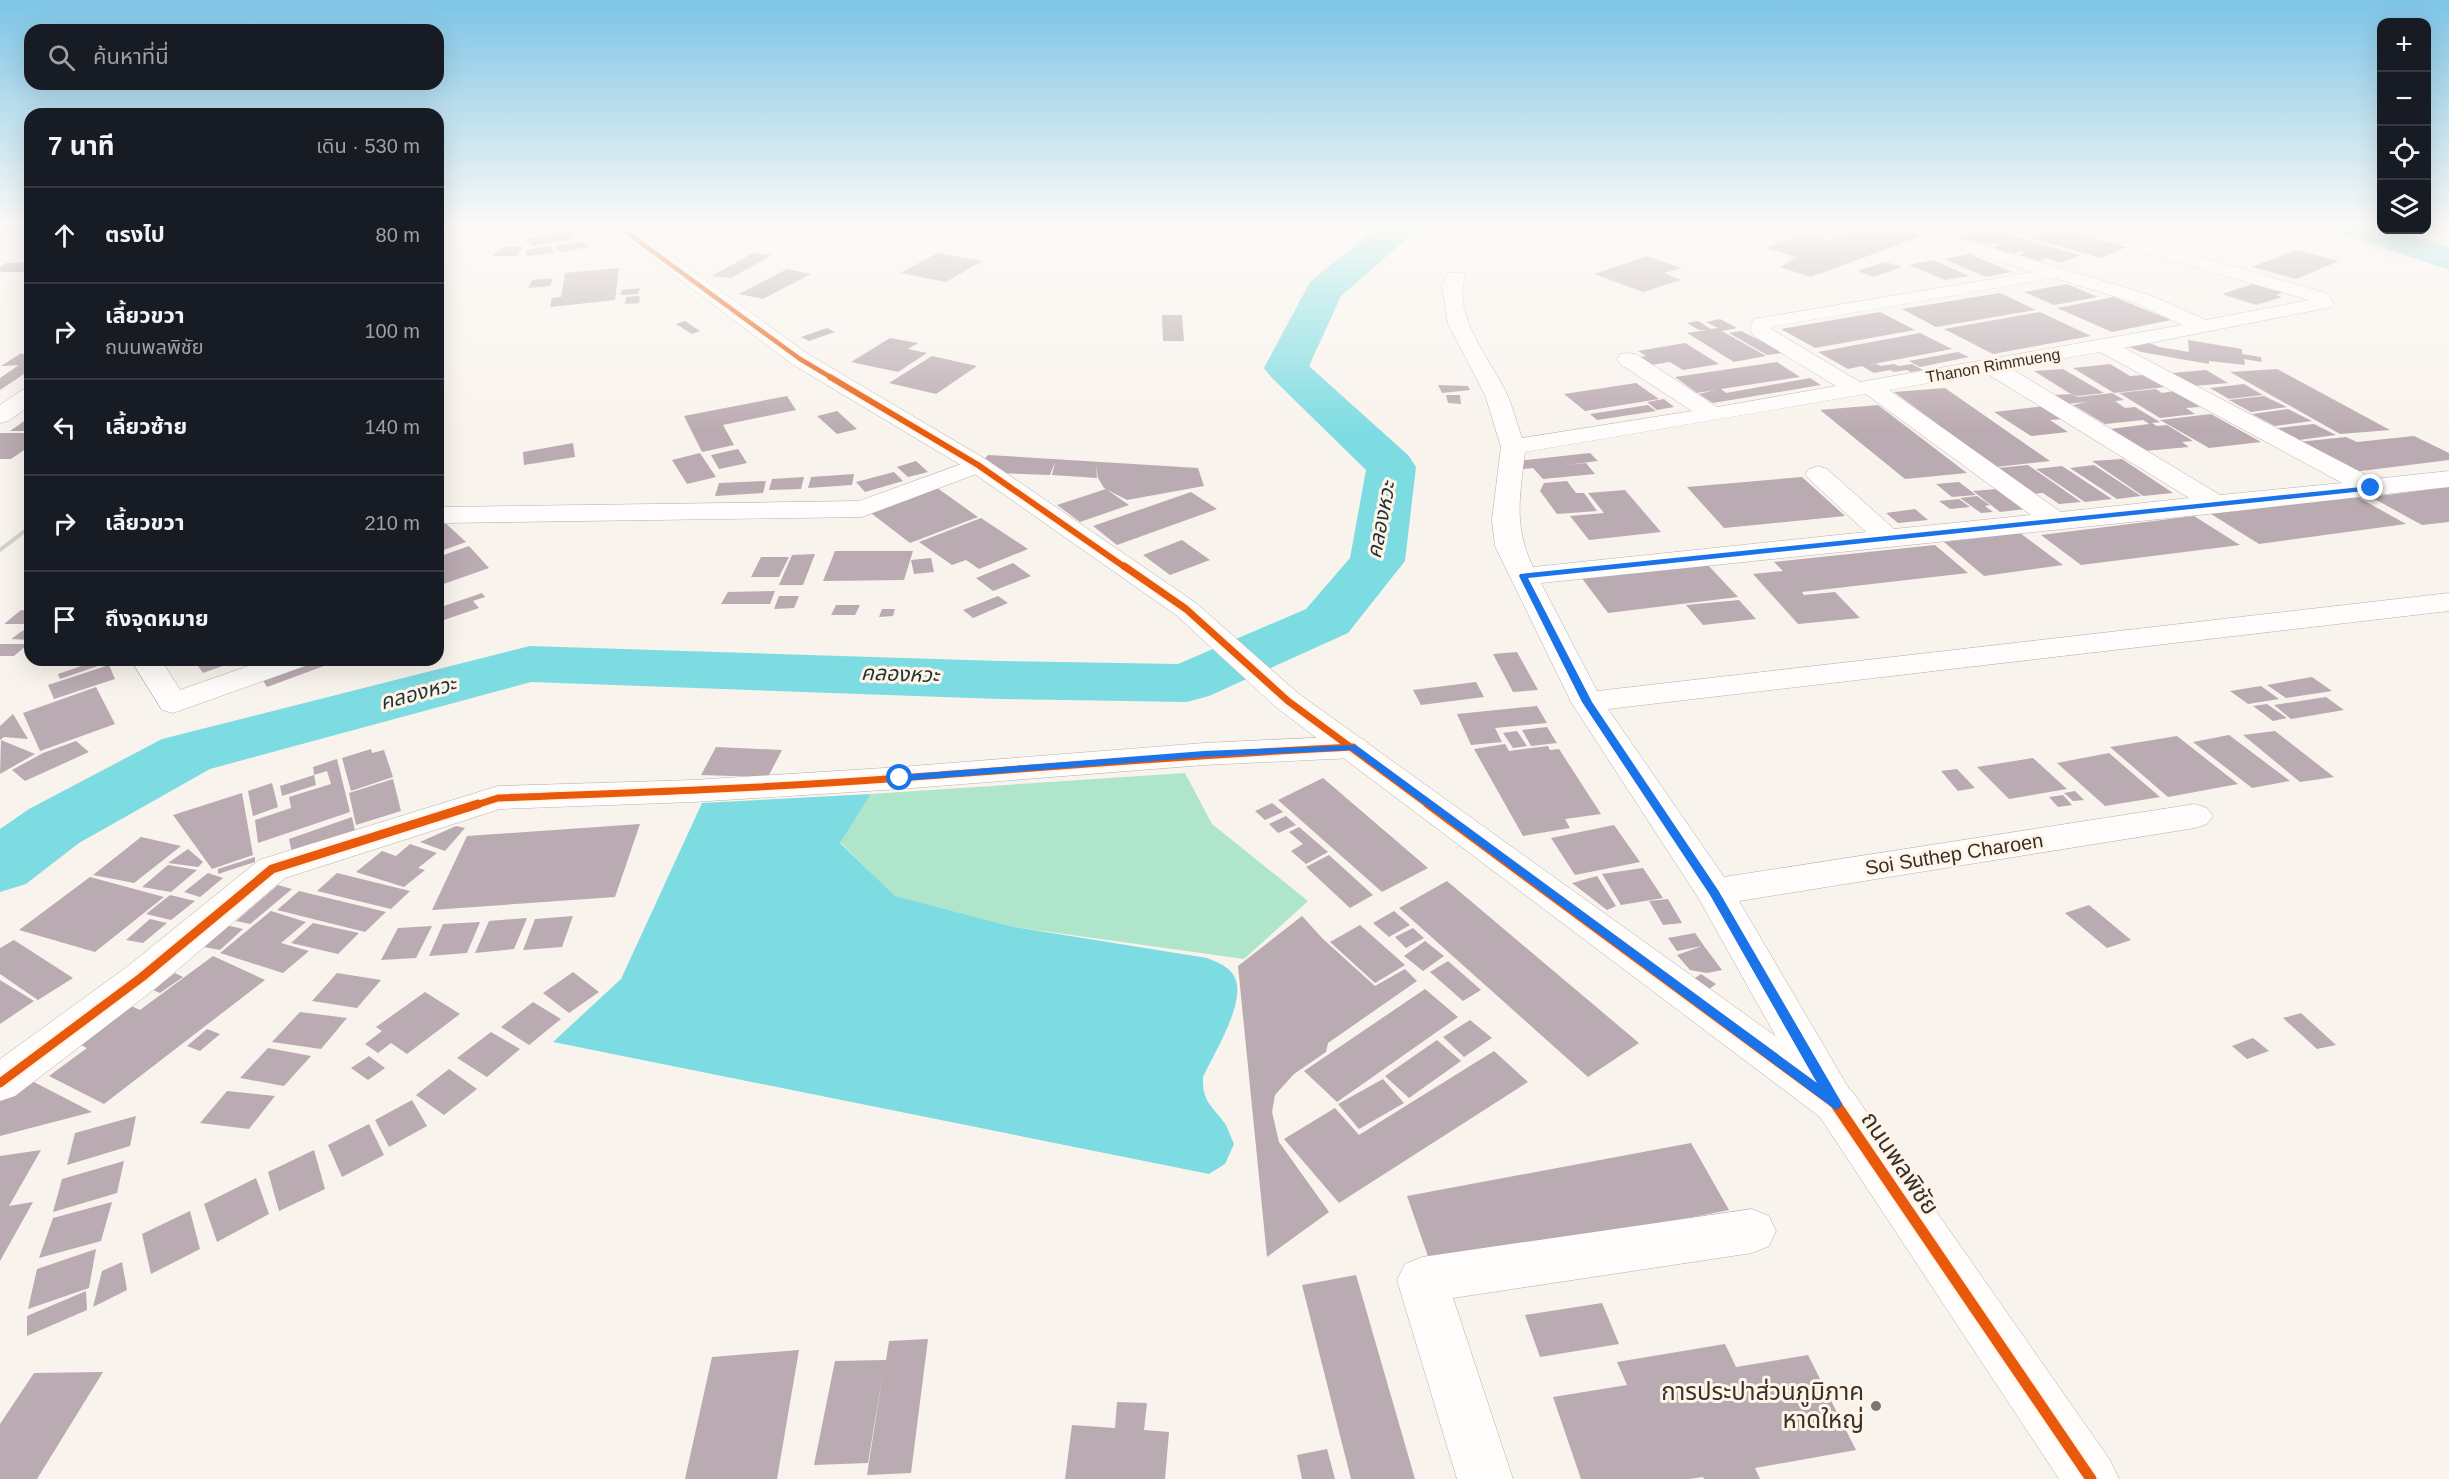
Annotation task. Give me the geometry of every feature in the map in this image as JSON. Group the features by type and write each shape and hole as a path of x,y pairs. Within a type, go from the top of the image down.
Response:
{"street":[{"name":"ถนนพลพิชัย","path":"712,295 800,359 978,465 1186,609 1288,701 1836,1104 2091,1479"},
{"path":"1453,295 1458,324 1496,395 1513,447 1505,520 1509,546 1523,576 1587,702 1714,892 1836,1104"},
{"path":"1926,295 1761,323 1761,332 1862,387 2055,520"},
{"path":"2130,295 2204,327"},
{"name":"Thanon Rimmueng","path":"1513,447 1713,416 2324,303 2319,297 2313,295"},
{"path":"2103,345 2371,488"},
{"path":"1628,359 1713,416"},
{"path":"1991,366 2218,505"},
{"path":"0,416 24,399"},
{"path":"444,515 862,509 978,465"},
{"path":"1818,474 1887,537"},
{"path":"1523,576 2449,479"},
{"path":"1587,702 2449,602"},
{"path":"150,666 173,703 277,666"},
{"path":"0,1083 142,977 272,869 498,798 693,791 900,778 1204,754 1353,747"},
{"name":"Soi Suthep Charoen","path":"1714,892 2195,816"},
{"path":"1485,1479 1422,1280 1752,1231"}],"green space":[{"path":"1185,773 1212,824 1308,901 1244,959 1014,927 894,896 840,842 871,794"}],"water":[{"path":"871,794 840,843 895,896 1014,927 1207,958 1229,970 1237,986 1237,999 1228,1026 1203,1077 1206,1099 1226,1125 1234,1144 1225,1164 1209,1174 553,1042 621,979 702,803"}],"building":[{"path":"561,295 616,295 615,300 550,307 552,298"},
{"path":"744,295 771,295 763,299"},
{"path":"1988,295 2004,295 2036,310 1936,327 1902,309"},
{"path":"2031,295 2093,295 2098,297 2054,305"},
{"path":"2225,295 2282,297 2256,305"},
{"path":"640,296 639,303 625,304 626,297"},
{"path":"2114,297 2171,320 2112,332 2057,308"},
{"path":"1880,312 1915,330 1815,348 1781,329"},
{"path":"2040,312 2091,336 1993,354 1944,329"},
{"path":"1162,315 1182,315 1184,341 1163,341"},
{"path":"1720,319 1737,328 1722,331 1766,356 1734,362 1687,333 1707,330 1699,330 1687,323 1698,321 1711,329 1718,328 1706,322"},
{"path":"685,321 700,331 692,334 676,324"},
{"path":"827,328 835,332 809,341 801,337"},
{"path":"1741,331 1782,353 1767,355 1729,333"},
{"path":"1920,333 1952,349 1868,365 1912,364 1923,370 1894,372 1890,370 1874,373 1862,366 1848,369 1818,352"},
{"path":"890,338 918,343 908,349 927,353 898,372 851,362"},
{"path":"2188,340 2242,349 2242,354 2261,357 2262,362 2244,359 2245,365 2209,361 2209,364 2141,352 2129,347 2147,342 2159,347 2189,352"},
{"path":"1685,343 1719,364 1683,370 1670,362 1651,365 1640,357 1646,356 1638,351"},
{"path":"1958,352 1969,357 1920,367 1909,361"},
{"path":"20,354 24,354 24,374 0,390 0,378 19,365 1,366"},
{"path":"932,356 977,366 936,394 889,383"},
{"path":"1777,362 1800,377 1721,389 1726,393 1810,378 1821,385 1713,403 1699,394 1715,390 1697,393 1675,377"},
{"path":"2110,364 2130,376 2143,375 2165,387 2114,393 2073,368"},
{"path":"2063,369 2104,393 2078,396 2069,393 2034,371"},
{"path":"2277,369 2390,430 2340,434 2230,372"},
{"path":"2206,370 2228,383 2194,386 2172,373"},
{"path":"1636,383 1659,399 1585,411 1564,394"},
{"path":"2244,384 2263,395 2229,399 2210,388"},
{"path":"1438,385 1468,386 1470,390 1442,393"},
{"path":"1945,388 2050,461 1996,467 1894,392"},
{"path":"2156,389 2162,393 2174,391 2200,407 2186,408 2195,414 2160,418 2119,393"},
{"path":"2112,393 2124,400 2115,401 2125,408 2135,407 2160,422 2152,423 2157,426 2167,425 2193,441 2182,442 2189,447 2144,451 2110,429 2149,424 2143,420 2105,424 2073,405 2087,402 2066,404 2052,395 2072,394 2078,397"},
{"path":"1446,395 1460,395 1461,404 1448,403"},
{"path":"787,396 796,410 723,425 734,445 702,452 684,416"},
{"path":"2264,396 2287,407 2251,412 2229,400"},
{"path":"1664,399 1674,407 1657,410 1647,402"},
{"path":"1648,405 1656,411 1597,420 1590,414"},
{"path":"1878,405 1967,473 1905,479 1820,410"},
{"path":"2044,406 2064,419 2050,420 2068,432 2031,436 1994,412"},
{"path":"2288,409 2312,421 2275,426 2252,414"},
{"path":"837,411 857,429 837,434 817,416"},
{"path":"2211,414 2261,442 2209,448 2160,420"},
{"path":"24,421 24,431 10,431"},
{"path":"2314,424 2336,435 2299,440 2278,428"},
{"path":"0,433 24,433 24,450 11,459 0,459"},
{"path":"2414,436 2449,453 2449,460 2353,472 2298,442 2346,437 2357,442"},
{"path":"573,443 575,457 524,465 523,452"},
{"path":"738,449 747,463 719,469 711,455"},
{"path":"700,453 716,477 687,484 672,460"},
{"path":"1590,453 1598,461 1566,465 1586,463 1595,474 1543,479 1533,468 1523,469 1516,461"},
{"path":"988,455 1198,468 1204,486 1127,500 1104,488 1098,478 1096,465 1097,478 1052,475 1055,462 1050,475 999,473 983,461"},
{"path":"2122,459 2173,493 2143,496 2092,461"},
{"path":"916,461 928,472 908,477 897,467"},
{"path":"2028,465 2081,502 2059,504 2043,493 2032,494 1997,468"},
{"path":"2094,465 2141,496 2117,499 2070,468"},
{"path":"2062,466 2112,499 2085,502 2036,469"},
{"path":"894,472 903,481 865,492 856,482"},
{"path":"854,474 852,485 808,488 811,477"},
{"path":"804,477 801,489 769,490 772,479"},
{"path":"1802,477 1845,516 1724,528 1687,487"},
{"path":"766,481 763,493 715,496 719,483"},
{"path":"1567,481 1576,493 1584,493 1597,511 1557,514 1540,491 1544,483"},
{"path":"1959,482 1976,495 1952,497 1936,484"},
{"path":"933,485 978,517 910,543 867,510"},
{"path":"2449,487 2449,522 2422,525 2371,497"},
{"path":"1106,489 1129,505 1080,522 1057,505"},
{"path":"1997,489 2025,509 2000,512 1973,491"},
{"path":"1625,490 1661,532 1589,540 1570,516 1604,513 1588,493"},
{"path":"1191,492 1217,509 1117,545 1093,526"},
{"path":"2354,495 2406,524 2259,544 2211,514"},
{"path":"1977,496 1990,505 1985,506 1993,512 1981,513 1960,498"},
{"path":"1959,499 1970,507 1950,509 1939,501"},
{"path":"1915,509 1928,520 1898,523 1886,513"},
{"path":"2194,516 2240,545 2081,565 2041,535"},
{"path":"981,518 1028,549 979,569 966,560 952,565 919,542"},
{"path":"444,522 466,542 444,550"},
{"path":"2020,533 2063,565 1984,576 1944,542"},
{"path":"1182,540 1210,560 1170,575 1143,555"},
{"path":"1935,545 1968,573 1802,592 1804,595 1835,592 1860,618 1798,624 1753,574 1783,571 1774,562"},
{"path":"469,546 489,568 444,584 444,555"},
{"path":"835,551 913,551 904,580 823,581"},
{"path":"815,554 803,585 779,585 792,555"},
{"path":"761,557 789,557 779,577 751,577"},
{"path":"931,558 934,572 914,574 911,560"},
{"path":"1013,563 1031,576 993,591 976,578"},
{"path":"1706,563 1738,597 1608,613 1581,577"},
{"path":"775,591 770,604 721,604 728,592"},
{"path":"482,593 485,597 473,601 479,608 444,620 444,606"},
{"path":"779,596 799,596 794,608 774,609"},
{"path":"998,596 1008,603 973,618 963,610"},
{"path":"1739,600 1756,619 1703,625 1686,605"},
{"path":"836,605 860,605 855,615 831,615"},
{"path":"882,609 895,609 893,616 879,617"},
{"path":"21,610 24,610 24,624 4,624"},
{"path":"24,630 24,640 11,639"},
{"path":"0,644 24,644 24,647 14,656 0,656"},
{"path":"1517,652 1538,690 1513,692 1493,654"},
{"path":"81,666 98,666 60,679 58,674"},
{"path":"106,666 109,666 115,679 54,699 48,685"},
{"path":"198,666 222,666 203,673"},
{"path":"298,666 324,666 267,687 262,679"},
{"path":"2312,677 2332,691 2286,698 2267,685"},
{"path":"1476,682 1484,697 1421,705 1413,690"},
{"path":"2261,686 2279,699 2248,704 2230,691"},
{"path":"96,687 115,724 40,751 23,713"},
{"path":"2326,697 2344,710 2291,719 2274,705"},
{"path":"2267,704 2287,718 2273,721 2253,706"},
{"path":"1537,706 1547,723 1495,728 1502,742 1471,745 1457,714"},
{"path":"13,714 28,739 4,737 0,740 0,726"},
{"path":"1547,727 1557,743 1531,746 1522,730"},
{"path":"1517,731 1527,746 1513,748 1503,733"},
{"path":"2275,731 2334,777 2300,782 2243,735"},
{"path":"2229,735 2290,781 2252,788 2193,742"},
{"path":"2177,736 2238,784 2168,797 2110,747"},
{"path":"1,740 35,754 0,774"},
{"path":"76,741 89,752 25,781 12,770 43,753"},
{"path":"1505,744 1509,751 1548,746 1550,750 1559,749 1601,814 1565,819 1570,828 1523,836 1474,749"},
{"path":"716,747 782,750 768,777 701,775"},
{"path":"371,749 372,753 384,750 393,777 351,791 342,758"},
{"path":"2109,753 2160,797 2105,806 2057,763"},
{"path":"2033,758 2067,789 2009,799 1977,767"},
{"path":"337,759 350,812 258,843 255,820 291,808 289,797 331,784 327,771 314,775 313,767"},
{"path":"1957,769 1975,788 1958,791 1941,771"},
{"path":"314,775 316,785 282,796 280,786"},
{"path":"1323,778 1428,868 1382,892 1278,800"},
{"path":"393,779 401,811 356,825 349,793"},
{"path":"272,783 278,807 253,816 248,791"},
{"path":"2075,791 2084,800 2073,801 2064,793"},
{"path":"242,793 253,855 212,869 173,815"},
{"path":"2063,795 2072,805 2058,807 2049,797"},
{"path":"1272,803 1283,812 1265,820 1255,811"},
{"path":"1286,816 1296,825 1278,833 1269,824"},
{"path":"352,817 355,831 292,853 289,839"},
{"path":"640,824 615,897 432,910 467,836"},
{"path":"1614,825 1640,862 1575,875 1551,838"},
{"path":"456,826 465,828 445,851 420,842"},
{"path":"1299,827 1328,852 1306,864 1291,851 1303,844 1289,832"},
{"path":"141,837 181,846 134,883 93,875"},
{"path":"410,844 437,853 418,868 425,870 404,887 356,872 382,851 396,856"},
{"path":"188,849 203,862 198,867 168,863"},
{"path":"1329,855 1373,895 1350,908 1306,867"},
{"path":"255,857 255,862 218,874 218,869"},
{"path":"168,865 197,870 171,892 142,887"},
{"path":"1643,868 1663,898 1621,905 1602,874"},
{"path":"208,873 223,878 200,897 184,892"},
{"path":"337,873 410,891 391,909 317,891"},
{"path":"1597,876 1616,906 1607,910 1572,883"},
{"path":"90,877 164,897 95,952 19,930"},
{"path":"1447,881 1639,1043 1588,1077 1399,908"},
{"path":"278,885 292,889 250,924 236,921"},
{"path":"299,891 386,912 365,932 277,910"},
{"path":"170,895 195,901 171,920 146,914"},
{"path":"1668,899 1682,923 1663,925 1649,901"},
{"path":"2089,905 2131,940 2107,948 2065,913"},
{"path":"271,911 306,922 281,943 309,951 283,973 220,953"},
{"path":"1394,911 1410,925 1389,937 1373,923"},
{"path":"573,916 562,947 523,950 535,919"},
{"path":"1302,916 1323,939 1375,986 1405,969 1417,981 1328,1043 1326,1052 1294,1074 1275,1095 1272,1112 1279,1142 1329,1212 1267,1257 1238,966"},
{"path":"527,918 514,949 475,953 489,921"},
{"path":"150,919 167,923 143,943 126,940"},
{"path":"213,922 243,929 220,950 188,944"},
{"path":"480,922 467,953 429,956 443,924"},
{"path":"313,923 359,933 338,954 291,943"},
{"path":"1360,925 1405,965 1375,983 1330,942"},
{"path":"432,926 416,958 381,960 398,928"},
{"path":"1413,928 1424,938 1406,948 1395,937"},
{"path":"1695,933 1722,970 1707,973 1690,970 1677,955 1702,946 1677,951 1668,938"},
{"path":"14,940 73,978 38,1000 0,974 0,948"},
{"path":"1425,941 1444,956 1423,971 1404,956"},
{"path":"213,956 265,980 104,1104 49,1076 87,1048 77,1043 129,1005 140,1010"},
{"path":"1448,961 1481,990 1463,1001 1430,972"},
{"path":"573,972 599,992 569,1013 543,993"},
{"path":"175,973 183,977 160,993 153,990"},
{"path":"337,973 381,980 357,1008 312,1001"},
{"path":"1701,974 1716,984 1707,991 1692,980"},
{"path":"0,980 34,1001 0,1024"},
{"path":"1425,989 1458,1017 1337,1102 1304,1071"},
{"path":"425,992 460,1014 407,1054 391,1043 378,1053 365,1044 382,1031 376,1027"},
{"path":"533,1002 561,1019 529,1045 501,1027"},
{"path":"300,1012 347,1018 321,1049 272,1042"},
{"path":"2301,1013 2336,1045 2317,1049 2283,1018"},
{"path":"1470,1020 1492,1038 1464,1057 1443,1037"},
{"path":"207,1029 220,1034 200,1051 187,1046"},
{"path":"491,1032 520,1049 487,1077 457,1058"},
{"path":"2253,1038 2269,1051 2247,1059 2232,1046"},
{"path":"1437,1040 1461,1061 1409,1098 1385,1076"},
{"path":"268,1048 311,1056 284,1086 240,1078"},
{"path":"1494,1051 1528,1082 1339,1203 1284,1139 1335,1108 1359,1135"},
{"path":"369,1056 385,1068 368,1080 351,1068"},
{"path":"449,1069 477,1089 444,1115 416,1095"},
{"path":"1383,1079 1404,1103 1359,1129 1338,1104"},
{"path":"30,1080 92,1112 0,1136 0,1100"},
{"path":"227,1091 275,1096 249,1129 200,1123"},
{"path":"412,1100 427,1126 389,1147 375,1120"},
{"path":"136,1116 130,1146 67,1165 75,1133"},
{"path":"369,1124 384,1155 342,1177 328,1145"},
{"path":"1691,1143 1729,1210 1432,1268 1407,1196"},
{"path":"41,1150 9,1206 33,1202 0,1261 0,1156"},
{"path":"314,1150 325,1189 279,1211 268,1172"},
{"path":"124,1161 117,1193 53,1212 62,1179"},
{"path":"256,1178 269,1214 217,1242 204,1204"},
{"path":"112,1202 101,1241 39,1258 53,1218"},
{"path":"190,1211 200,1249 151,1274 142,1234"},
{"path":"96,1249 89,1288 28,1309 37,1269"},
{"path":"122,1262 127,1290 93,1307 102,1271"},
{"path":"1356,1275 1415,1479 1351,1479 1302,1285"},
{"path":"86,1291 87,1310 27,1336 27,1316"},
{"path":"1602,1303 1619,1344 1540,1357 1525,1315"},
{"path":"928,1339 911,1473 867,1475 883,1372 868,1463 814,1465 835,1361 886,1360 889,1341"},
{"path":"1725,1344 1736,1367 1808,1355 1856,1450 1755,1468 1760,1479 1704,1479 1703,1477 1581,1479 1553,1397 1627,1385 1617,1362"},
{"path":"799,1350 777,1479 685,1479 712,1357"},
{"path":"103,1372 37,1479 0,1479 0,1424 34,1373"},
{"path":"1117,1402 1147,1403 1144,1430 1169,1432 1165,1479 1065,1479 1072,1425 1115,1428"},
{"path":"1327,1449 1335,1479 1302,1479 1297,1455"}],"waterway":[{"name":"คลองหวะ","path":"0,866 54,826 186,754 530,664 999,680 1187,683 1327,621 1377,561 1391,467 1286,368 1322,295"}],"railway":[{"path":"0,550 24,532"}],"cycle path":[{"path":"712,295 800,359 978,465 1186,609 1288,701 1836,1104 2091,1479"},
{"path":"0,1083 142,977 272,869 498,798 693,791 900,778 1204,754 1353,747"}],"place":[{"name":"การประปาส่วนภูมิภาค หาดใหญ่","path":"1876,1406"}],"route":[{"path":"900,778 1204,754 1353,747 1836,1104 1714,892 1587,702 1523,576 2371,488"}]}
